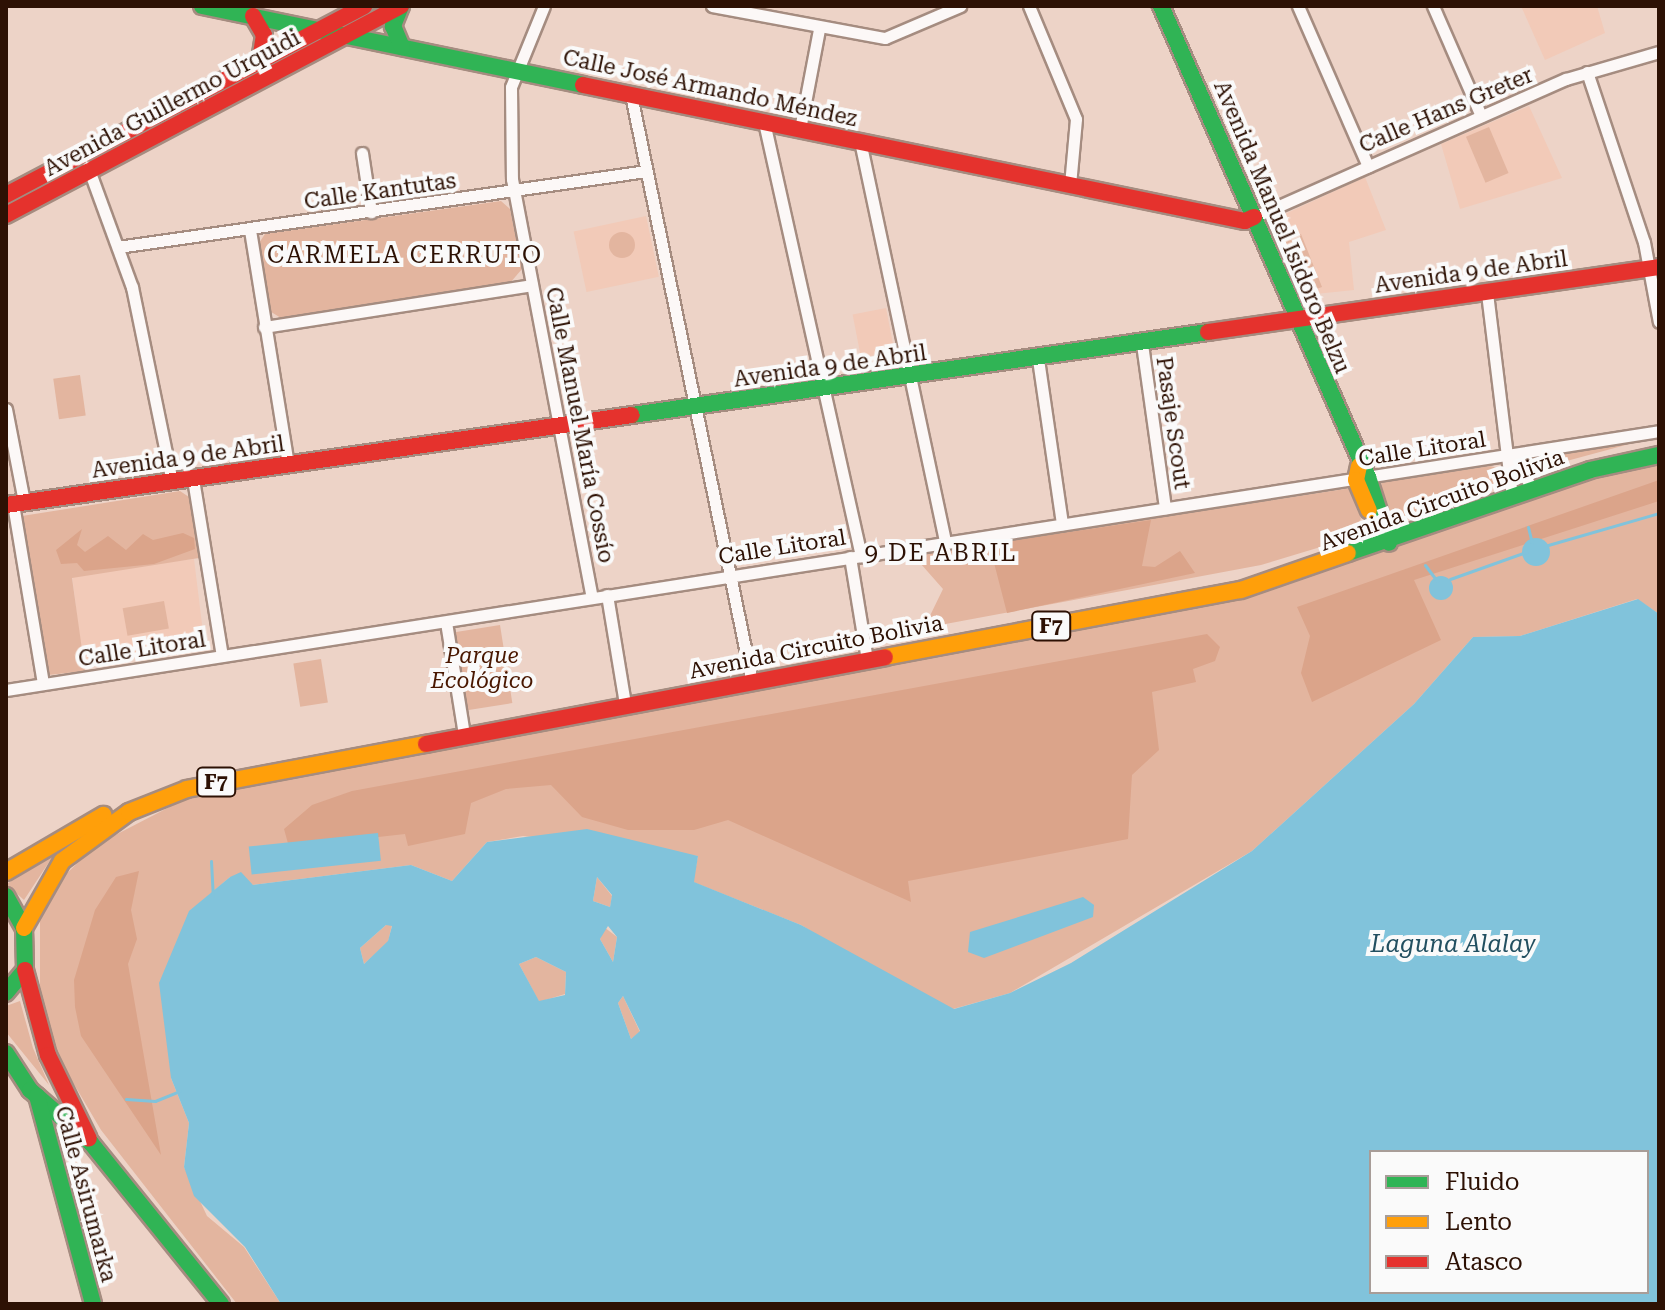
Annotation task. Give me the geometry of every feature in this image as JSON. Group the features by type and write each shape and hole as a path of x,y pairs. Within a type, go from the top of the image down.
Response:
{"main road":[{"name":"Calle José Armando Méndez","path":"202,6 1208,213 1254,217"},
{"name":"Avenida Guillermo Urquidi","path":"6,195 364,6"},
{"path":"401,6 393,26 402,47"},
{"name":"Avenida Guillermo Urquidi","path":"6,215 401,6"},
{"name":"Avenida Manuel Isidoro Belzu","path":"1161,6 1300,319 1361,474 1383,540"},
{"path":"253,16 264,35 260,61"},
{"path":"1208,213 1229,207 1240,185"},
{"name":"Avenida 9 de Abril","path":"14,504 1142,344 1655,267"},
{"name":"Avenida Circuito Bolivia","path":"6,872 163,785 866,655 1243,579 1383,540 1511,492 1659,446"},
{"name":"Avenida Circuito Bolivia","path":"1531,486 1659,455"},
{"name":"Avenida Circuito Bolivia","path":"24,928 62,861 156,799 463,730"},
{"path":"6,896 24,928 25,970 48,1055 91,1143"},
{"path":"6,993 25,970"},
{"path":"6,1053 34,1093 91,1143 221,1304"},
{"name":"Calle Asirumarka","path":"34,1093 93,1304"}],"street":[{"path":"516,71 544,6"},
{"path":"712,6 819,29 885,38 960,6"},
{"path":"775,19 778,6"},
{"path":"1029,6 1076,119 1070,185"},
{"path":"1298,6 1368,166"},
{"path":"1433,6 1481,116"},
{"path":"800,129 819,29"},
{"name":"Calle Hans Greter","path":"1254,217 1587,72 1659,52"},
{"name":"Calle Manuel María Cossío","path":"516,71 513,193 592,597"},
{"path":"1587,72 1655,267 1659,322"},
{"path":"631,95 734,575 752,676"},
{"path":"764,122 824,389 855,556 866,655"},
{"path":"860,141 945,542"},
{"path":"362,153 371,212"},
{"path":"82,155 118,247 172,482"},
{"name":"Calle Kantutas","path":"118,247 513,193 646,171"},
{"path":"250,230 288,465"},
{"path":"264,327 532,285"},
{"path":"1487,293 1511,455 1511,492"},
{"name":"Pasaje Scout","path":"1142,344 1165,508"},
{"path":"1038,359 1062,524"},
{"path":"6,409 14,504 43,684"},
{"name":"Calle Litoral","path":"6,690 1165,508 1361,474 1511,455 1659,431"},
{"path":"1511,455 1531,486"},
{"path":"193,479 222,656"},
{"name":"Calle Manuel María Cossío","path":"607,595 624,699"},
{"path":"446,622 463,730"},
{"path":"6,1078 34,1093"}],"shaded area":[{"path":"1521,6 1597,6 1605,33 1545,60"},
{"path":"1529,106 1562,178 1460,209 1441,144"},
{"path":"1365,177 1386,230 1349,242 1354,290 1306,295 1272,220"},
{"path":"646,216 659,277 587,292 574,231"},
{"path":"886,308 894,351 861,358 853,314"},
{"path":"1659,480 1659,501 1414,580 1441,640 1312,702 1301,673 1310,636 1297,607"},
{"path":"1151,520 1142,566 1155,567 1180,551 1195,573 1007,613 993,559 1002,542"},
{"path":"82,529 77,545 85,552 108,536 126,550 143,534 153,540 183,533 194,538 195,549 154,564 84,571 77,563 61,564 56,550"},
{"path":"194,559 205,646 83,661 72,574"},
{"path":"1207,634 1220,647 1215,661 1193,669 1196,682 1152,692 1159,750 1132,775 1128,839 908,881 911,902 728,820 694,830 628,830 582,817 551,785 506,789 471,803 465,834 408,846 405,834 289,847 284,829 312,805 352,791"},
{"path":"139,871 131,910 137,939 128,964 161,1155 81,1036 75,1007 74,980 95,910 116,877"}],"green space":[{"path":"1489,127 1509,173 1486,183 1466,137"},
{"path":"501,201 510,209 522,269 510,283 281,318 268,310 257,246 265,234"},
{"path":"622,232 631,236 635,245 631,254 622,258 613,254 609,245 613,236"},
{"path":"1301,234 1322,287 1308,292 1282,242"},
{"path":"80,375 86,416 59,419 53,379"},
{"path":"1659,436 1537,469 1527,459 1589,446"},
{"path":"1659,463 1659,614 1637,599 1520,636 1473,637 1414,704 1252,851 1010,993 953,1009 918,995 801,925 693,882 698,856 523,836 487,842 452,881 411,865 253,885 230,877 189,912 171,1078 189,1123 184,1167 207,1216 244,1247 281,1304 237,1304 101,1130 58,1057 40,996 40,918 61,879 96,845 183,800 1244,597 1585,480"},
{"path":"1490,466 1498,468 1498,483 1389,524 1381,482"},
{"path":"1351,488 1361,519 1347,539 1261,565 924,628 943,589 913,555"},
{"path":"180,491 189,497 199,558 72,578 85,671 48,675 22,516"},
{"path":"164,601 169,629 128,636 123,608"},
{"name":"Parque Ecológico","path":"500,625 512,703 464,711 452,633"},
{"path":"321,659 328,702 300,707 293,663"},
{"path":"53,856 24,900 6,884 8,883"},
{"path":"597,877 612,896 610,907 593,901"},
{"path":"386,925 392,925 388,942 364,964 360,948"},
{"path":"604,927 617,937 613,962 600,939"},
{"path":"536,957 566,972 565,994 539,1002 519,964"},
{"path":"623,996 640,1032 631,1039 618,1003"},
{"path":"20,1001 33,1048 49,1085 6,1032 6,1006"}],"water":[{"path":"1536,538 1546,542 1550,552 1546,562 1536,566 1526,562 1522,552 1526,542"},
{"path":"1441,576 1452,583 1453,588 1446,599 1441,600 1430,593 1429,588 1436,577"},
{"name":"Laguna Alalay","path":"1638,599 1659,614 1659,1304 281,1304 245,1247 194,1196 184,1167 189,1123 171,1078 159,983 189,911 230,877 241,872 253,885 411,865 452,881 487,842 587,829 698,856 694,882 801,925 954,1009 1010,993 1071,963 1252,851 1414,704 1473,637 1520,636","holes":["597,877 612,895 610,907 593,901","386,925 392,926 388,941 364,964 360,948","608,926 617,937 613,962 600,939","536,957 566,972 565,995 539,1001 519,964","623,996 640,1031 631,1039 618,1003"]},
{"path":"378,833 381,861 252,874 249,847"},
{"path":"1083,897 1094,905 1093,917 984,958 968,952 970,932"}],"waterway":[{"path":"1516,472 1518,481"},
{"path":"1548,545 1659,513"},
{"path":"1528,527 1532,543"},
{"path":"1450,579 1526,552"},
{"path":"1425,565 1437,581"},
{"path":"211,861 213,896"},
{"path":"126,1099 155,1101 180,1091"}],"traffic: fast":[{"path":"202,6 583,85"},
{"path":"401,6 393,26 402,47"},
{"path":"1161,6 1368,477 1389,543"},
{"path":"632,415 1208,332"},
{"path":"1348,553 1590,470 1659,455"},
{"path":"6,896 24,928 25,970 6,993"},
{"path":"6,1053 30,1090 91,1143 221,1304"},
{"path":"37,1096 93,1304"}],"traffic: slow":[{"path":"1359,466 1356,480 1369,510"},
{"path":"885,657 1241,590 1348,553"},
{"path":"24,928 62,861 129,812 187,789 426,744"},
{"path":"6,872 103,815"}],"traffic: jam":[{"path":"6,195 364,6"},
{"path":"6,215 401,6"},
{"path":"253,16 264,35 260,61"},
{"path":"583,85 1245,221 1254,217"},
{"path":"1208,332 1659,267"},
{"path":"6,505 632,415"},
{"path":"426,744 885,657"},
{"path":"25,970 48,1055 89,1139"}],"district":[{"name":"CARMELA CERRUTO","path":"405,256"},
{"name":"9 DE ABRIL","path":"941,554"}]}
